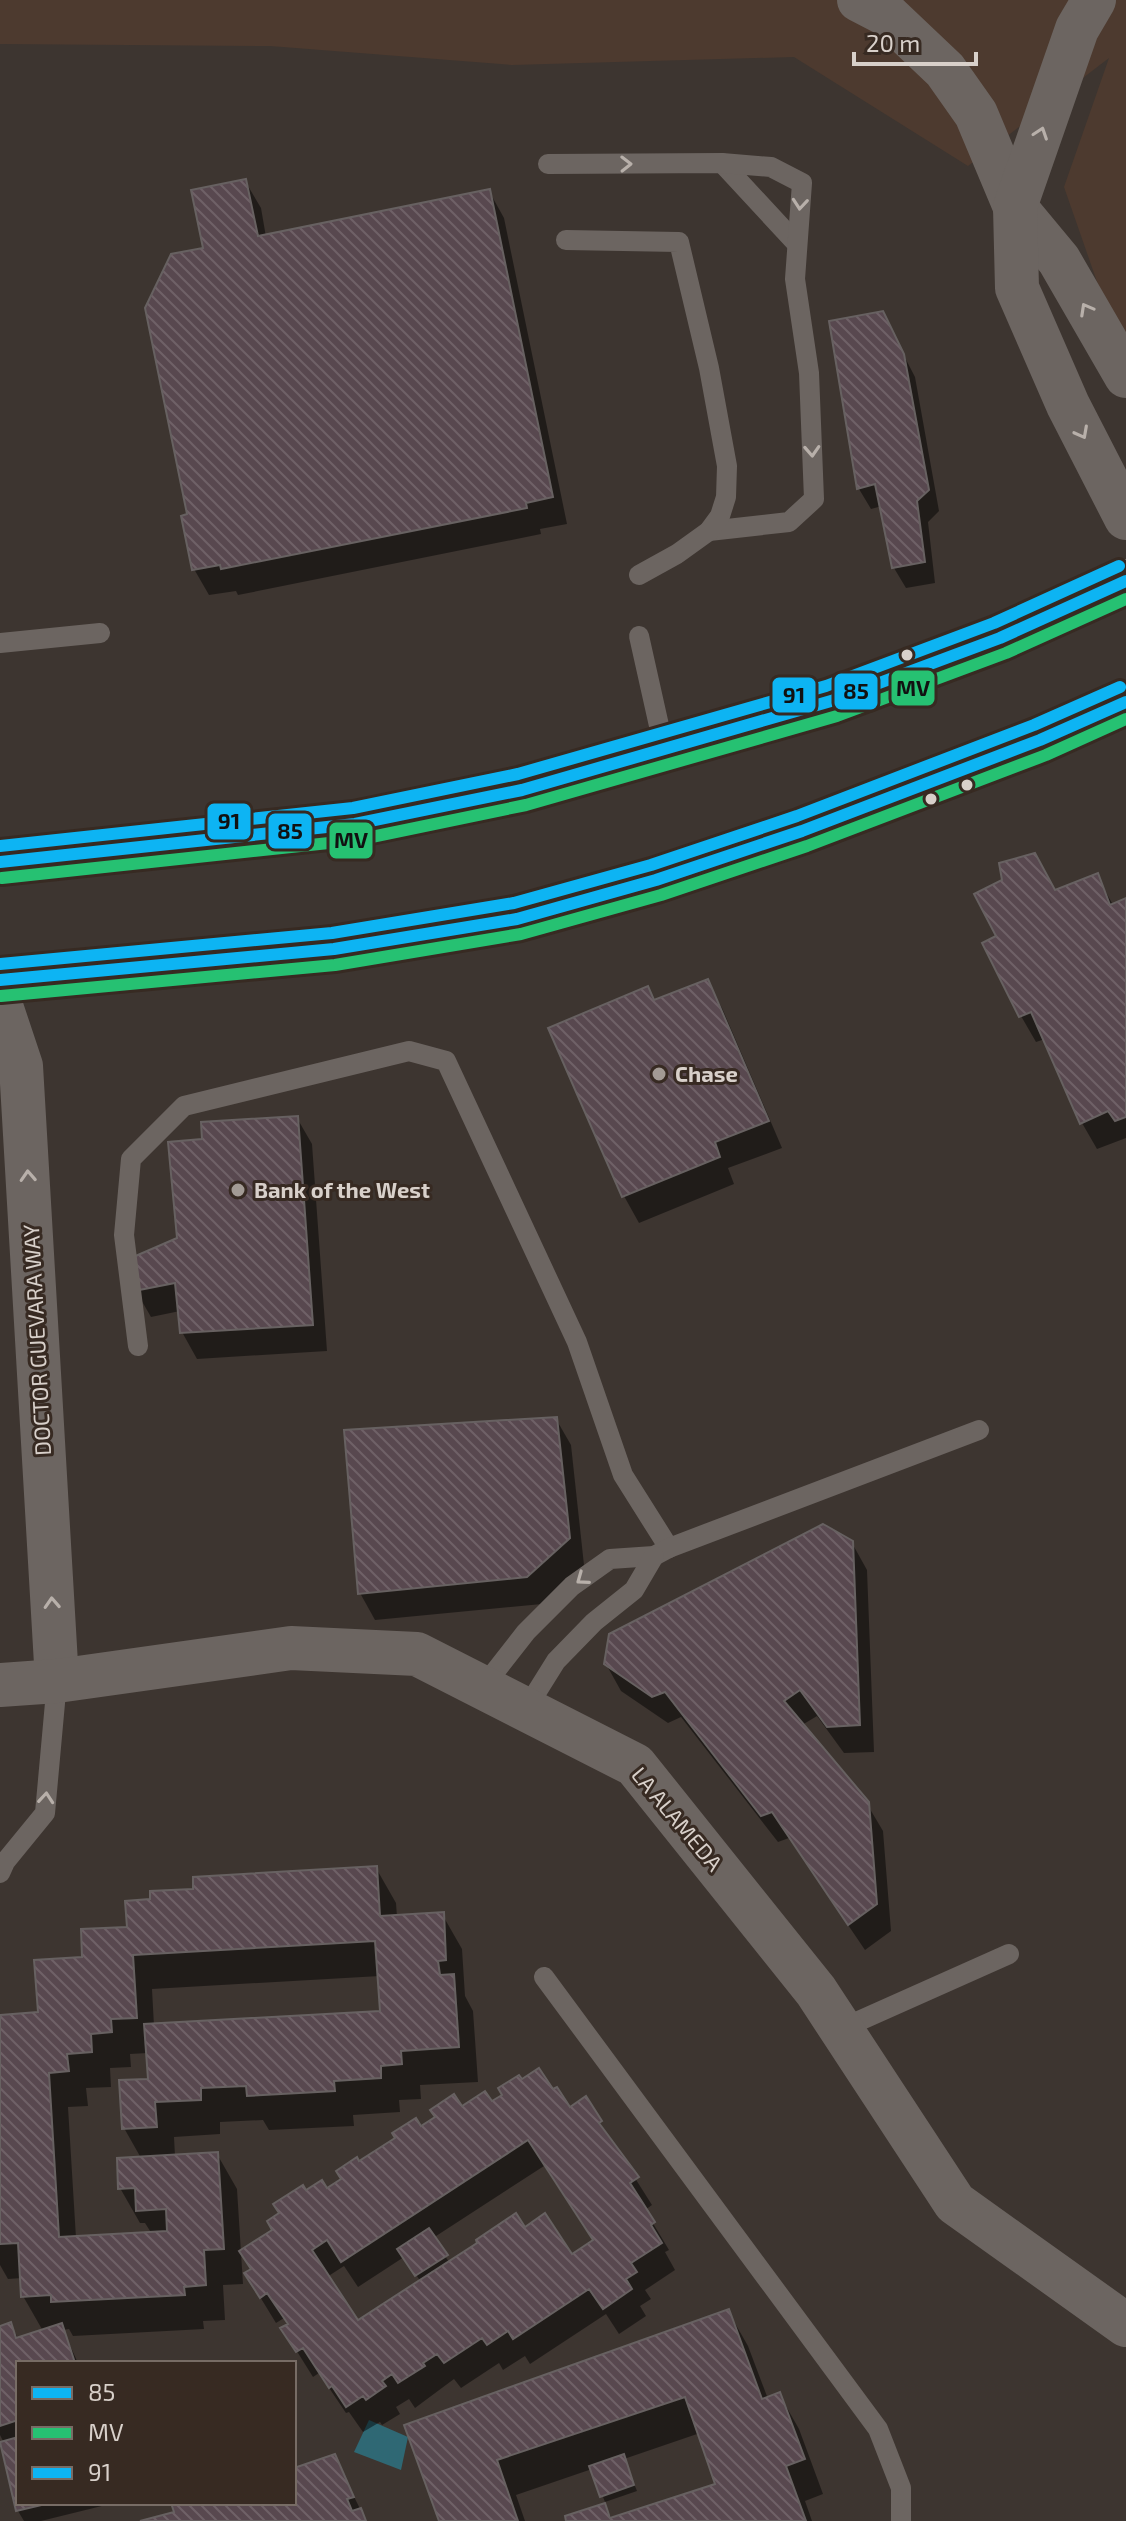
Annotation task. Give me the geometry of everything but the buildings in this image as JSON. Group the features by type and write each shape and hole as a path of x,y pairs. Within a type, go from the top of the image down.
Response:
{"main road":[{"path":"0,862 355,824 522,790 831,701 1000,638 1126,581"},
{"path":"0,980 334,949 517,919 656,880 802,831 1040,740 1126,702"}],"street":[{"path":"859,0 886,14 945,70 976,114 1015,207 1059,260 1126,376"},
{"path":"1094,0 1077,29 1015,207 1017,288 1068,405 1126,518"},
{"name":"DOCTOR GUEVARA WAY","path":"0,1003 21,1066 57,1681"},
{"name":"LA ALAMEDA","path":"0,1685 57,1681 291,1648 417,1654 635,1765 816,1991 955,2203 1126,2325"}],"lane":[{"path":"548,164 722,163 771,167 802,183 795,279 809,373 814,499 789,522 709,531"},
{"path":"722,163 797,244"},
{"path":"566,240 679,242 709,368 727,466 726,497 720,516 709,531 677,554 639,575"},
{"path":"0,643 100,633"},
{"path":"639,636 664,748"},
{"path":"138,1346 124,1235 131,1159 184,1106 409,1051 446,1061 577,1342 623,1475 661,1552"},
{"path":"483,1687 526,1632 572,1586 610,1559 661,1552 979,1430"},
{"path":"526,1709 556,1661 594,1622 634,1590 661,1552"},
{"path":"3,1868 45,1813 57,1681"},
{"path":"0,1842 3,1868"},
{"path":"841,2029 1009,1954"},
{"path":"544,1977 878,2429 901,2488 901,2521"}],"shaded area":[{"path":"0,0 1126,0 1126,365 1064,187 1109,58 968,166 794,57 512,65 270,46 0,44"}],"water":[{"path":"369,2420 408,2437 401,2470 354,2452"}],"transit line":[{"name":"91","path":"0,846 353,808 518,774 826,686 994,623 1119,566"},
{"name":"85","path":"0,862 355,824 522,790 831,701 1000,638 1126,581"},
{"name":"MV","path":"2,878 357,840 526,805 837,716 1006,653 1126,599"},
{"name":"91","path":"0,964 332,933 514,903 651,865 797,816 1034,725 1120,687"},
{"name":"85","path":"0,980 334,949 517,919 656,880 802,831 1040,740 1126,702"},
{"name":"MV","path":"1,996 335,965 521,934 661,895 807,846 1046,755 1126,719"}],"place":[{"name":"Chase","path":"659,1074"},
{"name":"Bank of the West","path":"238,1190"}]}
